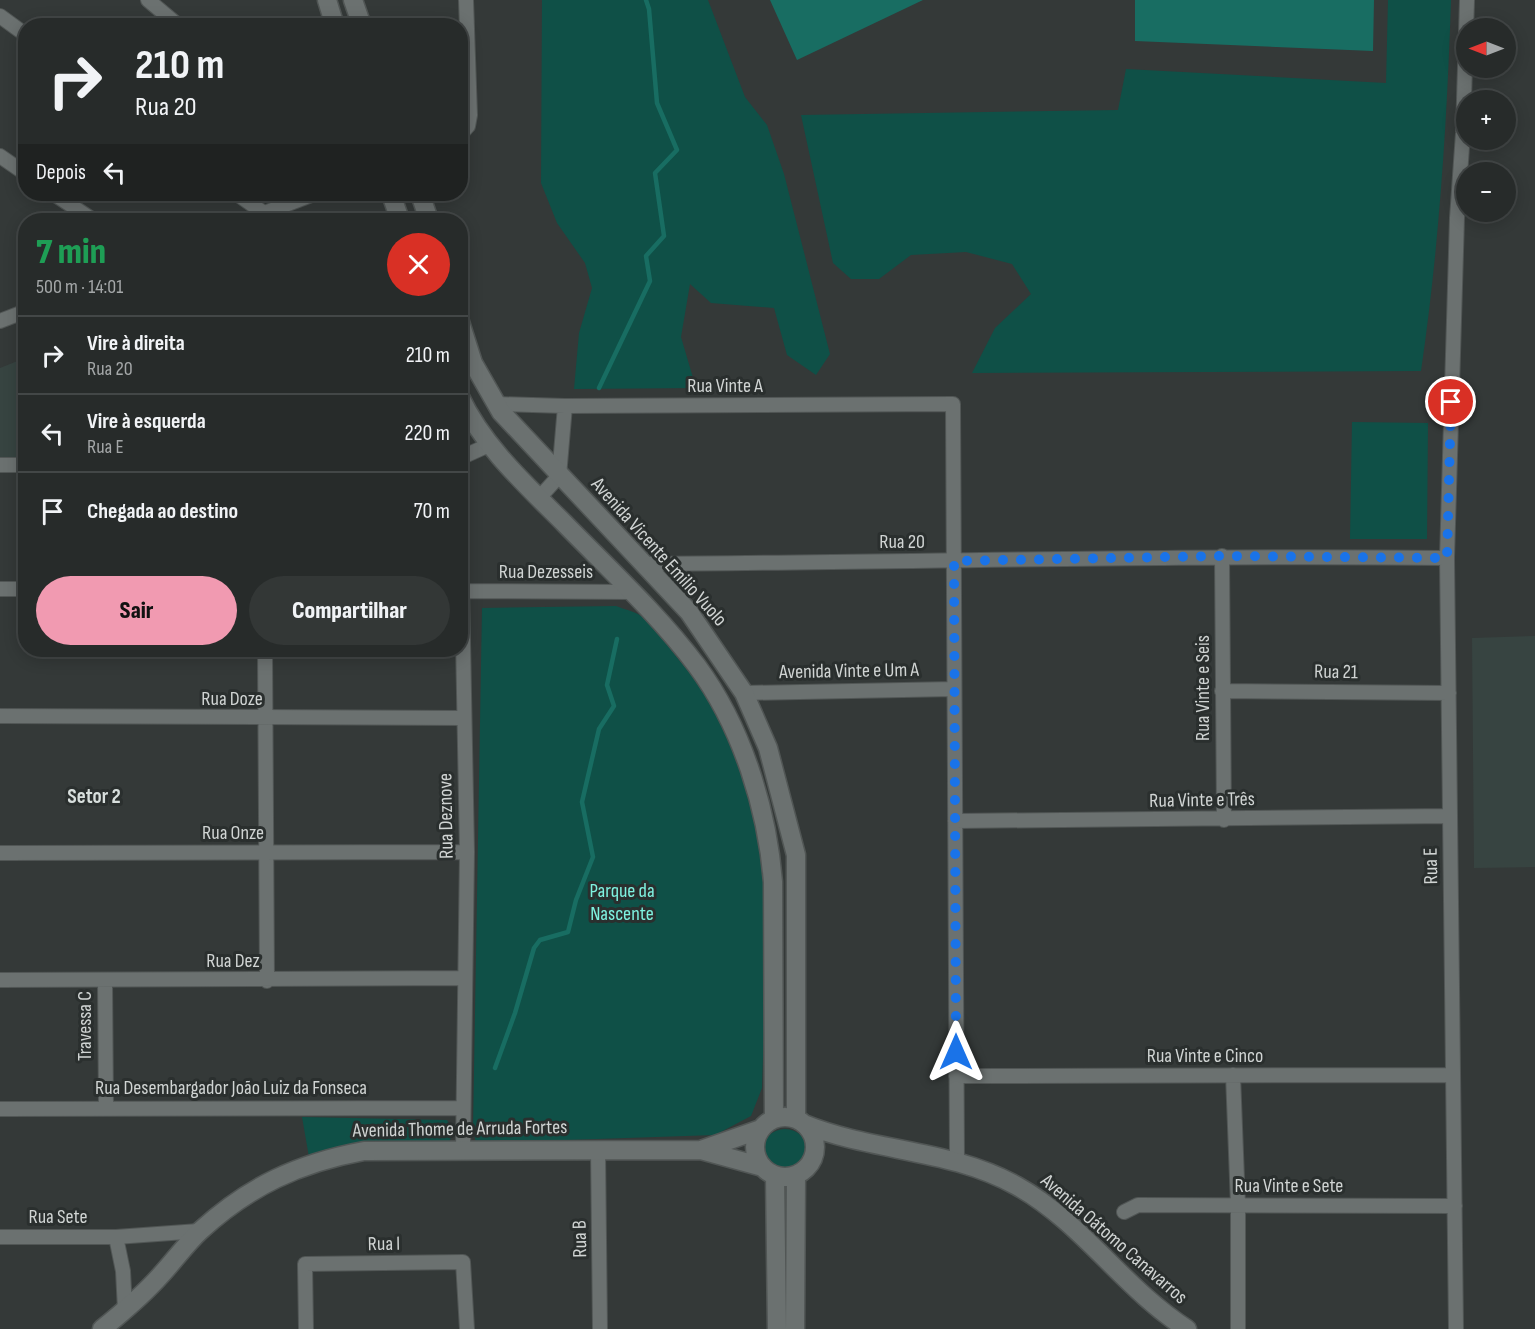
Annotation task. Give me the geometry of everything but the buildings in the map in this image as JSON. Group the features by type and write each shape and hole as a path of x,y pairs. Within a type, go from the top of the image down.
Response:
{"main road":[{"path":"327,0 333,18"},
{"path":"353,0 359,18"},
{"name":"Avenida Vicente Emilio Vuolo","path":"468,347 473,363 497,404 559,476 689,612 744,693 768,748 796,855 800,1121"},
{"path":"468,409 491,444 539,498 662,623 698,668 720,706 751,776 764,815 773,882 767,1124 755,1148 769,1171 777,1329"},
{"path":"767,1124 800,1121 814,1138 815,1147 810,1164 796,1175 769,1171"},
{"name":"Avenida Oátomo Canavarros","path":"800,1121 827,1133 957,1161 1019,1187 1067,1223 1138,1292 1187,1329"},
{"name":"Avenida Thome de Arruda Fortes","path":"701,1150 767,1124"},
{"name":"Avenida Thome de Arruda Fortes","path":"102,1329 160,1277 200,1232 252,1191 292,1170 323,1158 364,1150 701,1150 769,1171"},
{"path":"795,1329 796,1175"}],"street":[{"path":"148,0 169,18"},
{"path":"466,0 467,18"},
{"name":"Rua E","path":"1456,1329 1447,558 1467,0"},
{"path":"0,16 18,29"},
{"path":"468,58 470,115 468,126"},
{"path":"0,156 18,168"},
{"path":"64,201 82,213"},
{"path":"245,201 259,213"},
{"path":"273,213 299,201"},
{"path":"0,321 18,314"},
{"name":"Rua Vinte A","path":"497,404 565,406 953,404 954,561"},
{"path":"539,498 559,476 565,406"},
{"path":"468,454 491,444"},
{"path":"0,465 18,465"},
{"name":"Rua 20","path":"645,564 1222,556 1447,558"},
{"name":"Rua Vinte e Seis","path":"1222,556 1224,820"},
{"path":"954,561 957,1161"},
{"path":"0,589 18,589"},
{"name":"Rua Dezesseis","path":"468,591 632,592"},
{"path":"265,657 263,719 268,853 267,981"},
{"name":"Rua Deznove","path":"462,657 466,852 462,1108 464,1151"},
{"name":"Avenida Vinte e Um A","path":"744,693 954,689"},
{"name":"Rua 21","path":"1222,691 1449,693"},
{"name":"Rua Doze","path":"0,716 263,719 463,718"},
{"name":"Rua Vinte e Três","path":"955,821 1450,816"},
{"name":"Rua Onze","path":"0,853 466,852"},
{"name":"Rua Dez","path":"0,980 267,981 465,978"},
{"name":"Travessa C","path":"105,981 106,1107"},
{"path":"1233,1075 1238,1205 1238,1329"},
{"name":"Rua Vinte e Cinco","path":"956,1076 1453,1075"},
{"name":"Rua Desembargador João Luiz da Fonseca","path":"0,1109 462,1108"},
{"name":"Rua B","path":"598,1149 600,1329"},
{"name":"Rua Vinte e Sete","path":"1124,1212 1138,1205 1455,1206"},
{"name":"Rua Sete","path":"0,1237 116,1237 200,1232"},
{"path":"116,1237 123,1271 125,1310"},
{"name":"Rua I","path":"306,1329 305,1264 463,1262 467,1329"}],"shaded area":[{"path":"770,0 923,0 797,60"},
{"path":"1135,0 1374,0 1373,51 1135,41"},
{"path":"18,361 18,459 0,459 0,368"},
{"path":"1535,636 1535,867 1474,868 1472,638"}],"green space":[{"path":"542,0 708,0 745,97 767,125 784,174 830,354 816,375 787,355 774,308 711,303 690,284 681,337 696,388 574,389 579,333 592,288 585,263 557,223 541,183"},
{"path":"1388,0 1451,0 1441,186 1433,279 1421,371 972,373 995,328 1031,294 1012,264 966,252 911,255 879,279 851,279 833,263 801,115 1118,110 1126,69 1386,83"},
{"path":"1352,422 1428,423 1427,539 1350,539"},
{"name":"Parque da Nascente","path":"616,606 641,616 662,637 714,709 739,759 754,811 763,865 766,975 762,1088 751,1116 715,1135 476,1143 473,1129 482,608"},
{"path":"302,1117 447,1120 454,1131 449,1142 309,1157"},
{"path":"785,1129 801,1136 808,1152 801,1168 785,1175 769,1168 762,1152 769,1136"}],"waterway":[{"path":"599,388 650,281 646,256 664,236 655,173 677,150 657,103 649,9 646,0"},
{"path":"495,1068 515,1013 534,948 540,940 568,932 576,900 593,857 582,802 599,729 614,706 607,685 617,639"}],"district":[{"name":"Setor 2","path":"94,796"}],"route":[{"path":"956,1052 954,561 1222,556 1447,558 1451,402"}]}
